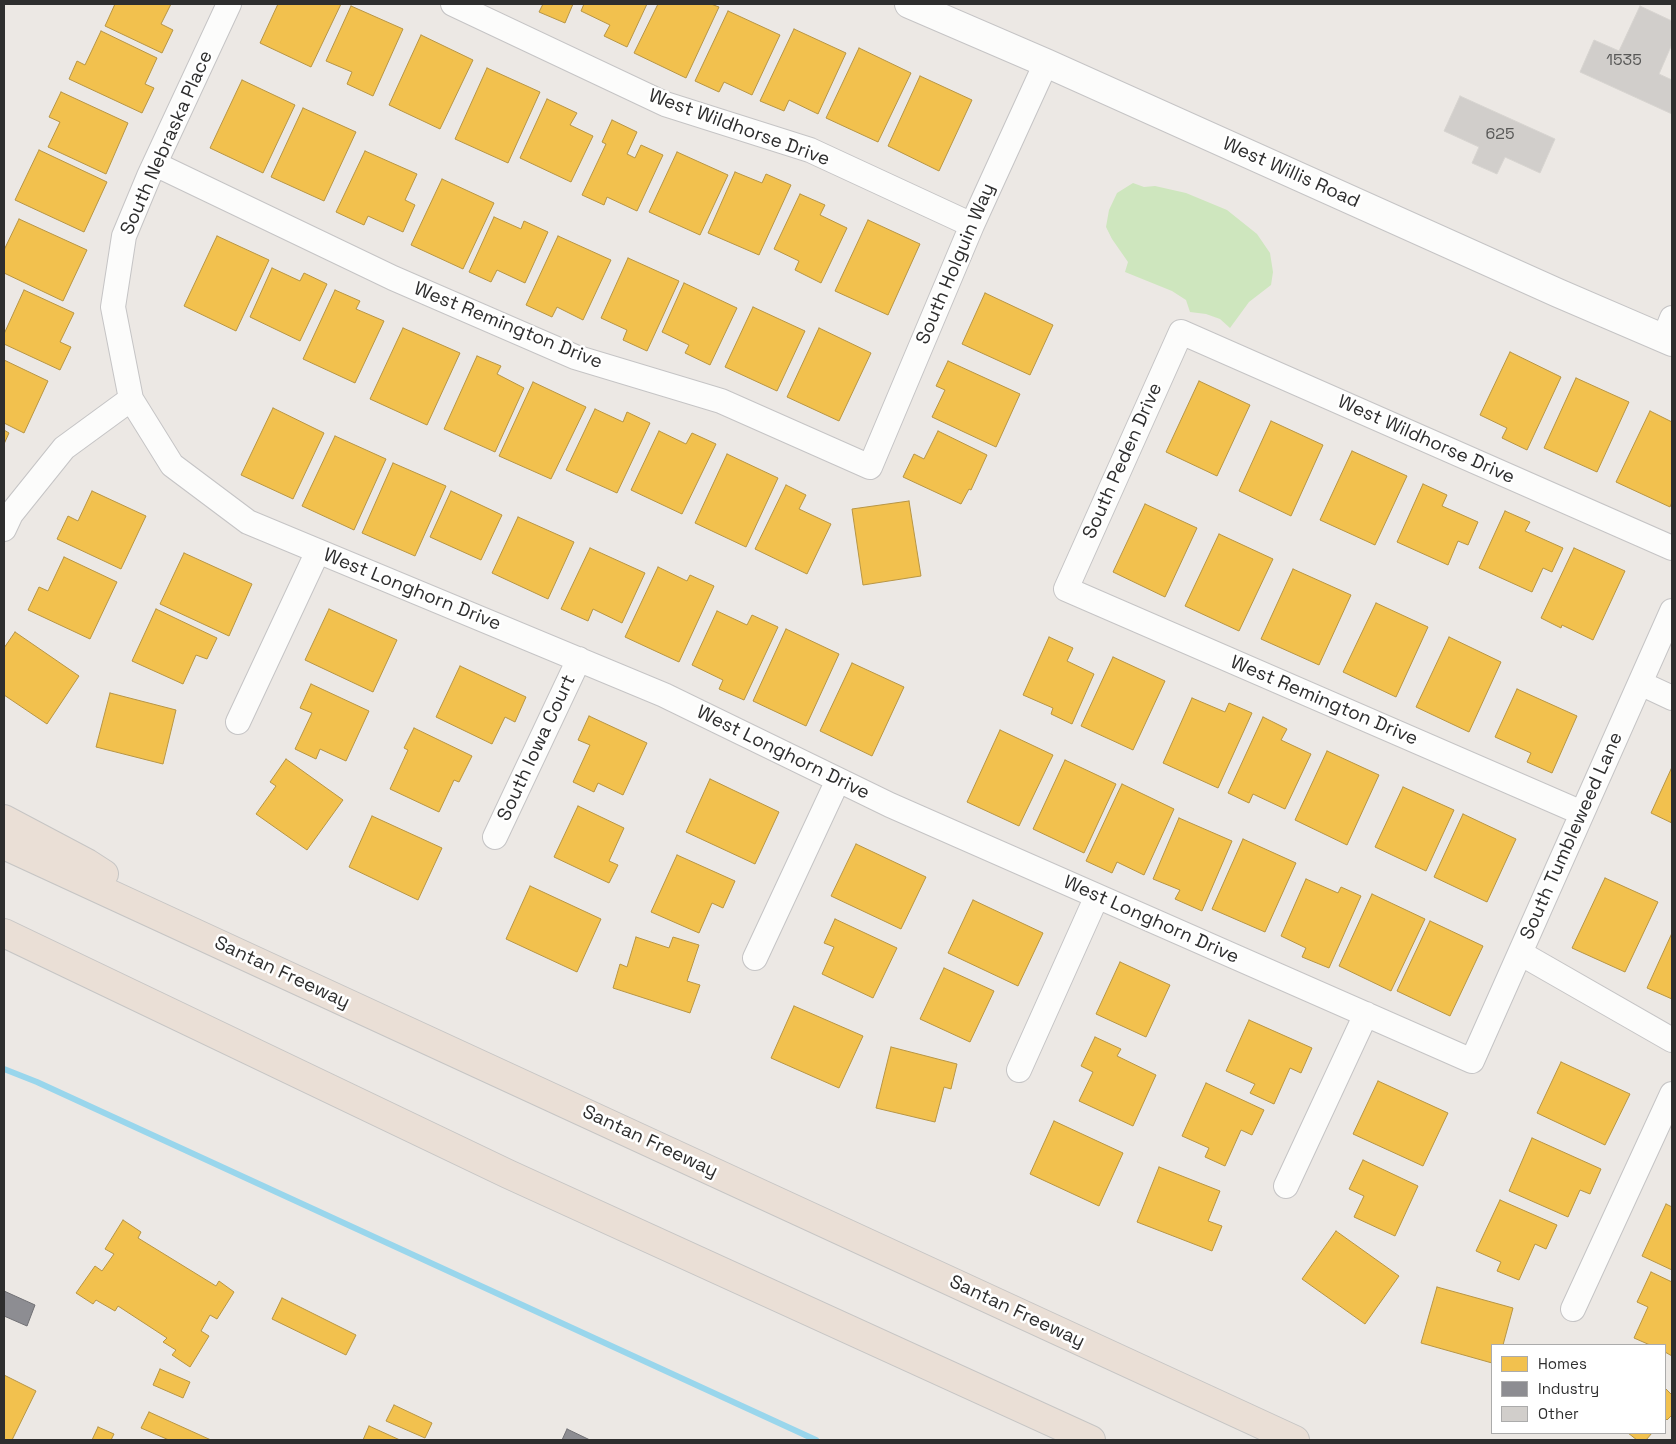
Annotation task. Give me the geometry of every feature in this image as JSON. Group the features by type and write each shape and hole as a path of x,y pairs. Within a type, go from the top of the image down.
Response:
{"highway":[{"path":"4,820 87,863 198,934"},
{"name":"Santan Freeway","path":"4,845 1295,1440"},
{"path":"4,933 508,1174 1091,1440"},
{"path":"4,942 85,972"}],"street":[{"name":"South Nebraska Place","path":"131,399 113,308 124,236 155,164 230,4"},
{"name":"West Wildhorse Drive","path":"453,4 665,104 810,150 972,225"},
{"name":"West Willis Road","path":"909,4 945,11 1046,62 1558,293 1669,333"},
{"name":"South Holguin Way","path":"870,468 972,225 1046,62"},
{"name":"West Remington Drive","path":"155,164 393,278 575,357 721,401 870,468"},
{"name":"West Wildhorse Drive","path":"1181,332 1672,548"},
{"name":"South Peden Drive","path":"1066,589 1181,332"},
{"path":"4,529 11,514 64,448 131,399"},
{"name":"West Longhorn Drive","path":"131,399 172,465 248,522 579,658 664,695 890,805 1472,1062"},
{"path":"238,722 318,551"},
{"name":"West Remington Drive","path":"1066,589 1582,813"},
{"name":"South Tumbleweed Lane","path":"1472,1062 1672,611"},
{"name":"South Iowa Court","path":"495,837 579,658"},
{"path":"1640,683 1672,698"},
{"path":"755,958 838,780"},
{"path":"1019,1070 1097,896"},
{"path":"1520,953 1672,1040"},
{"path":"1286,1186 1366,1014"},
{"path":"1573,1309 1672,1094"}],"green space":[{"path":"1133,183 1144,187 1155,186 1186,193 1227,210 1257,234 1270,253 1273,272 1271,285 1249,302 1230,328 1220,319 1206,314 1190,312 1186,300 1172,291 1125,272 1128,262 1106,227 1109,210 1117,193"}],"building: Homes":[{"path":"115,4 171,4 161,24 173,30 162,53 105,26"},
{"path":"278,4 341,4 311,67 260,43"},
{"path":"543,4 573,4 565,23 539,12"},
{"path":"584,4 647,4 627,47 604,36 610,25 581,11"},
{"path":"658,4 711,4 719,7 686,78 634,53"},
{"path":"351,6 403,29 373,96 347,84 352,72 326,61"},
{"path":"728,11 780,35 752,95 724,82 719,92 695,81"},
{"path":"794,29 846,53 818,114 789,100 784,111 760,101"},
{"path":"101,31 157,58 145,84 154,88 142,113 69,79 77,61 85,65"},
{"path":"421,35 473,60 440,129 389,105"},
{"path":"859,48 911,73 878,142 826,118"},
{"path":"487,68 540,92 508,163 455,139"},
{"path":"920,76 972,100 939,171 888,146"},
{"path":"242,80 295,105 263,173 210,148"},
{"path":"61,92 128,123 106,174 48,147 60,122 49,117"},
{"path":"547,99 577,113 570,125 593,136 571,182 520,158"},
{"path":"303,108 356,132 324,201 271,177"},
{"path":"612,120 637,132 627,154 635,158 641,145 663,155 637,211 607,197 604,205 582,195 606,144 602,142"},
{"path":"39,150 107,182 84,232 15,200"},
{"path":"365,151 417,174 405,200 415,205 403,232 368,216 364,225 336,212"},
{"path":"677,152 728,175 700,235 649,212"},
{"path":"735,172 762,183 766,174 791,185 759,255 708,233"},
{"path":"442,179 494,203 463,269 411,245"},
{"path":"800,194 825,205 820,215 847,228 821,283 795,270 799,261 774,249"},
{"path":"494,217 521,229 524,221 548,232 525,283 497,270 491,282 469,272"},
{"path":"19,219 87,250 63,301 4,273 4,250"},
{"path":"868,220 920,244 888,315 835,291"},
{"path":"217,236 269,260 236,331 184,306"},
{"path":"558,236 611,260 583,320 557,307 552,317 526,305"},
{"path":"628,258 679,281 647,351 623,340 627,330 601,318"},
{"path":"272,268 300,281 304,273 327,284 300,341 250,317"},
{"path":"684,283 737,308 710,365 685,353 689,345 662,332"},
{"path":"24,290 74,313 60,342 71,347 60,370 4,344 4,334"},
{"path":"335,290 360,301 356,309 384,321 355,383 303,359"},
{"path":"985,293 1053,325 1030,375 962,344"},
{"path":"753,307 805,331 777,391 725,367"},
{"path":"403,328 460,353 427,425 370,399"},
{"path":"819,328 871,353 839,421 787,397"},
{"path":"1510,352 1561,377 1527,450 1502,438 1507,428 1480,415"},
{"path":"477,356 501,366 497,374 524,388 495,452 444,429"},
{"path":"4,360 48,381 24,433 4,423"},
{"path":"948,361 1020,394 996,447 932,417 945,390 936,386"},
{"path":"1576,378 1629,402 1597,472 1544,448"},
{"path":"1199,381 1250,405 1217,476 1166,452"},
{"path":"533,382 586,407 551,479 499,456"},
{"path":"273,408 324,433 293,499 241,475"},
{"path":"595,409 623,422 627,412 650,423 617,493 566,470"},
{"path":"1650,411 1672,422 1672,502 1670,507 1616,482"},
{"path":"1271,421 1323,445 1291,516 1239,491"},
{"path":"4,430 9,433 4,444"},
{"path":"659,431 686,444 692,433 716,444 682,514 631,490"},
{"path":"938,431 987,455 971,490 969,489 961,504 903,477 914,454 924,459"},
{"path":"335,436 386,459 354,530 302,506"},
{"path":"1352,451 1407,476 1375,545 1320,520"},
{"path":"727,454 778,478 746,547 695,523"},
{"path":"393,463 446,486 415,556 362,533"},
{"path":"1423,484 1447,495 1442,506 1478,522 1468,545 1458,541 1448,565 1397,542"},
{"path":"786,485 806,495 799,509 831,524 807,574 755,549"},
{"path":"92,491 146,516 121,569 57,539 68,516 78,521"},
{"path":"451,491 502,515 481,560 430,537"},
{"path":"909,501 921,576 863,585 852,509"},
{"path":"1145,504 1197,528 1165,597 1113,572"},
{"path":"1505,511 1530,522 1525,531 1563,548 1552,572 1543,568 1532,592 1479,568"},
{"path":"518,517 574,542 548,599 492,573"},
{"path":"1219,534 1273,559 1239,631 1185,606"},
{"path":"590,548 645,573 622,623 593,609 588,621 561,609"},
{"path":"1574,548 1625,571 1593,640 1562,625 1561,628 1541,618"},
{"path":"184,553 252,584 229,636 160,604"},
{"path":"64,557 117,582 90,639 28,610 39,587 48,591"},
{"path":"658,567 687,581 690,575 714,586 679,662 625,637"},
{"path":"1293,569 1351,595 1319,665 1261,639"},
{"path":"1376,603 1428,627 1396,697 1343,672"},
{"path":"156,609 217,638 207,659 196,655 183,684 132,661"},
{"path":"329,609 397,640 373,692 305,660"},
{"path":"717,611 747,625 752,615 778,627 744,700 719,689 723,680 692,665"},
{"path":"786,629 839,654 806,726 753,701"},
{"path":"15,632 79,676 47,724 4,695 4,648"},
{"path":"1049,637 1073,648 1067,661 1094,674 1072,724 1051,714 1053,708 1023,695"},
{"path":"1449,637 1501,662 1469,732 1416,707"},
{"path":"1113,657 1165,681 1133,750 1081,726"},
{"path":"852,663 904,687 872,756 820,731"},
{"path":"460,666 526,697 515,722 505,717 492,744 436,717"},
{"path":"311,684 369,711 346,761 320,749 316,759 295,749 312,713 300,708"},
{"path":"1517,689 1577,716 1552,773 1527,762 1531,753 1495,737"},
{"path":"110,693 176,710 163,764 96,747"},
{"path":"1192,698 1225,712 1229,703 1252,713 1218,788 1163,763"},
{"path":"589,716 647,743 623,795 598,783 594,792 573,782 590,745 578,740"},
{"path":"1263,717 1287,729 1281,740 1311,754 1285,809 1253,794 1249,803 1228,793"},
{"path":"414,728 472,756 459,782 454,780 439,812 390,789 408,750 404,748"},
{"path":"1000,730 1053,755 1019,826 967,802"},
{"path":"1327,751 1379,775 1347,845 1295,820"},
{"path":"286,759 343,800 307,850 256,814 276,786 270,782"},
{"path":"1065,760 1116,784 1084,853 1033,829"},
{"path":"1672,767 1672,823 1651,813"},
{"path":"710,779 779,812 755,864 686,832"},
{"path":"1122,784 1174,809 1144,875 1117,862 1112,873 1086,861"},
{"path":"1403,787 1454,810 1426,871 1375,847"},
{"path":"578,806 624,828 609,861 618,865 609,883 554,857"},
{"path":"1463,814 1516,839 1487,902 1434,877"},
{"path":"372,816 442,848 418,900 349,867"},
{"path":"1179,818 1232,841 1202,911 1175,899 1180,890 1153,879"},
{"path":"1243,839 1296,863 1265,932 1212,909"},
{"path":"856,844 926,877 901,929 831,896"},
{"path":"677,855 735,881 723,908 712,903 699,933 651,912"},
{"path":"1605,878 1658,902 1625,972 1572,948"},
{"path":"1306,879 1338,893 1341,887 1361,896 1329,968 1302,957 1306,948 1281,936"},
{"path":"530,886 601,919 577,972 506,939"},
{"path":"1372,894 1425,919 1391,991 1339,966"},
{"path":"973,900 1043,933 1018,986 948,953"},
{"path":"835,919 897,948 873,998 822,974 834,947 824,943"},
{"path":"1430,921 1483,946 1450,1016 1397,991"},
{"path":"1672,933 1672,999 1647,988"},
{"path":"636,937 669,948 673,937 699,945 687,981 700,985 690,1013 613,988 620,964 627,967"},
{"path":"1120,962 1170,985 1146,1037 1096,1014"},
{"path":"944,968 994,991 970,1042 920,1019"},
{"path":"794,1006 863,1036 839,1088 771,1058"},
{"path":"1249,1020 1312,1048 1301,1073 1290,1068 1274,1104 1250,1093 1255,1084 1226,1071"},
{"path":"1095,1037 1121,1049 1117,1056 1156,1075 1133,1126 1079,1101 1093,1072 1081,1066"},
{"path":"891,1047 957,1064 951,1089 944,1087 935,1122 876,1108"},
{"path":"1561,1062 1630,1094 1605,1145 1537,1113"},
{"path":"1378,1081 1448,1113 1423,1166 1353,1134"},
{"path":"1206,1083 1264,1110 1252,1135 1241,1130 1225,1166 1205,1157 1209,1148 1182,1136"},
{"path":"1054,1121 1123,1153 1099,1206 1030,1174"},
{"path":"1532,1138 1601,1169 1590,1194 1580,1190 1568,1217 1509,1191"},
{"path":"1363,1160 1418,1186 1395,1236 1354,1217 1364,1196 1349,1189"},
{"path":"1159,1167 1220,1191 1208,1221 1222,1226 1212,1251 1137,1222"},
{"path":"1500,1200 1557,1225 1546,1249 1535,1244 1519,1280 1497,1271 1501,1262 1476,1251"},
{"path":"1666,1204 1672,1207 1672,1270 1642,1256"},
{"path":"123,1220 141,1232 138,1238 216,1286 219,1281 234,1292 217,1319 210,1315 201,1331 209,1336 190,1367 172,1355 176,1350 163,1342 167,1338 118,1306 115,1311 96,1300 93,1304 76,1293 95,1266 102,1271 114,1254 105,1249"},
{"path":"1336,1231 1399,1276 1365,1324 1302,1279"},
{"path":"1651,1272 1672,1282 1672,1356 1666,1353 1666,1344 1648,1344 1634,1338 1648,1307 1637,1302"},
{"path":"1437,1287 1513,1308 1503,1344 1491,1344 1491,1363 1421,1343"},
{"path":"282,1298 356,1335 346,1355 272,1319"},
{"path":"160,1369 190,1382 183,1398 153,1385"},
{"path":"4,1375 36,1391 12,1440 4,1440"},
{"path":"1666,1389 1672,1395 1672,1415 1667,1420"},
{"path":"394,1405 432,1423 425,1438 386,1421"},
{"path":"149,1412 211,1440 169,1440 141,1428"},
{"path":"369,1426 400,1440 363,1440"},
{"path":"98,1427 114,1434 111,1440 92,1440"},
{"path":"1629,1434 1651,1434 1646,1440 1637,1440"}],"building: Industry":[{"path":"4,1291 35,1305 27,1326 4,1316"},
{"path":"567,1429 590,1440 562,1440"}],"building: Other":[{"path":"1640,6 1672,21 1672,44 1659,74 1672,80 1672,114 1580,72 1594,40 1619,51"},
{"path":"1460,96 1555,139 1540,173 1505,157 1497,174 1472,163 1479,147 1444,131"}],"waterway":[{"path":"4,1069 37,1082 816,1440"}]}
